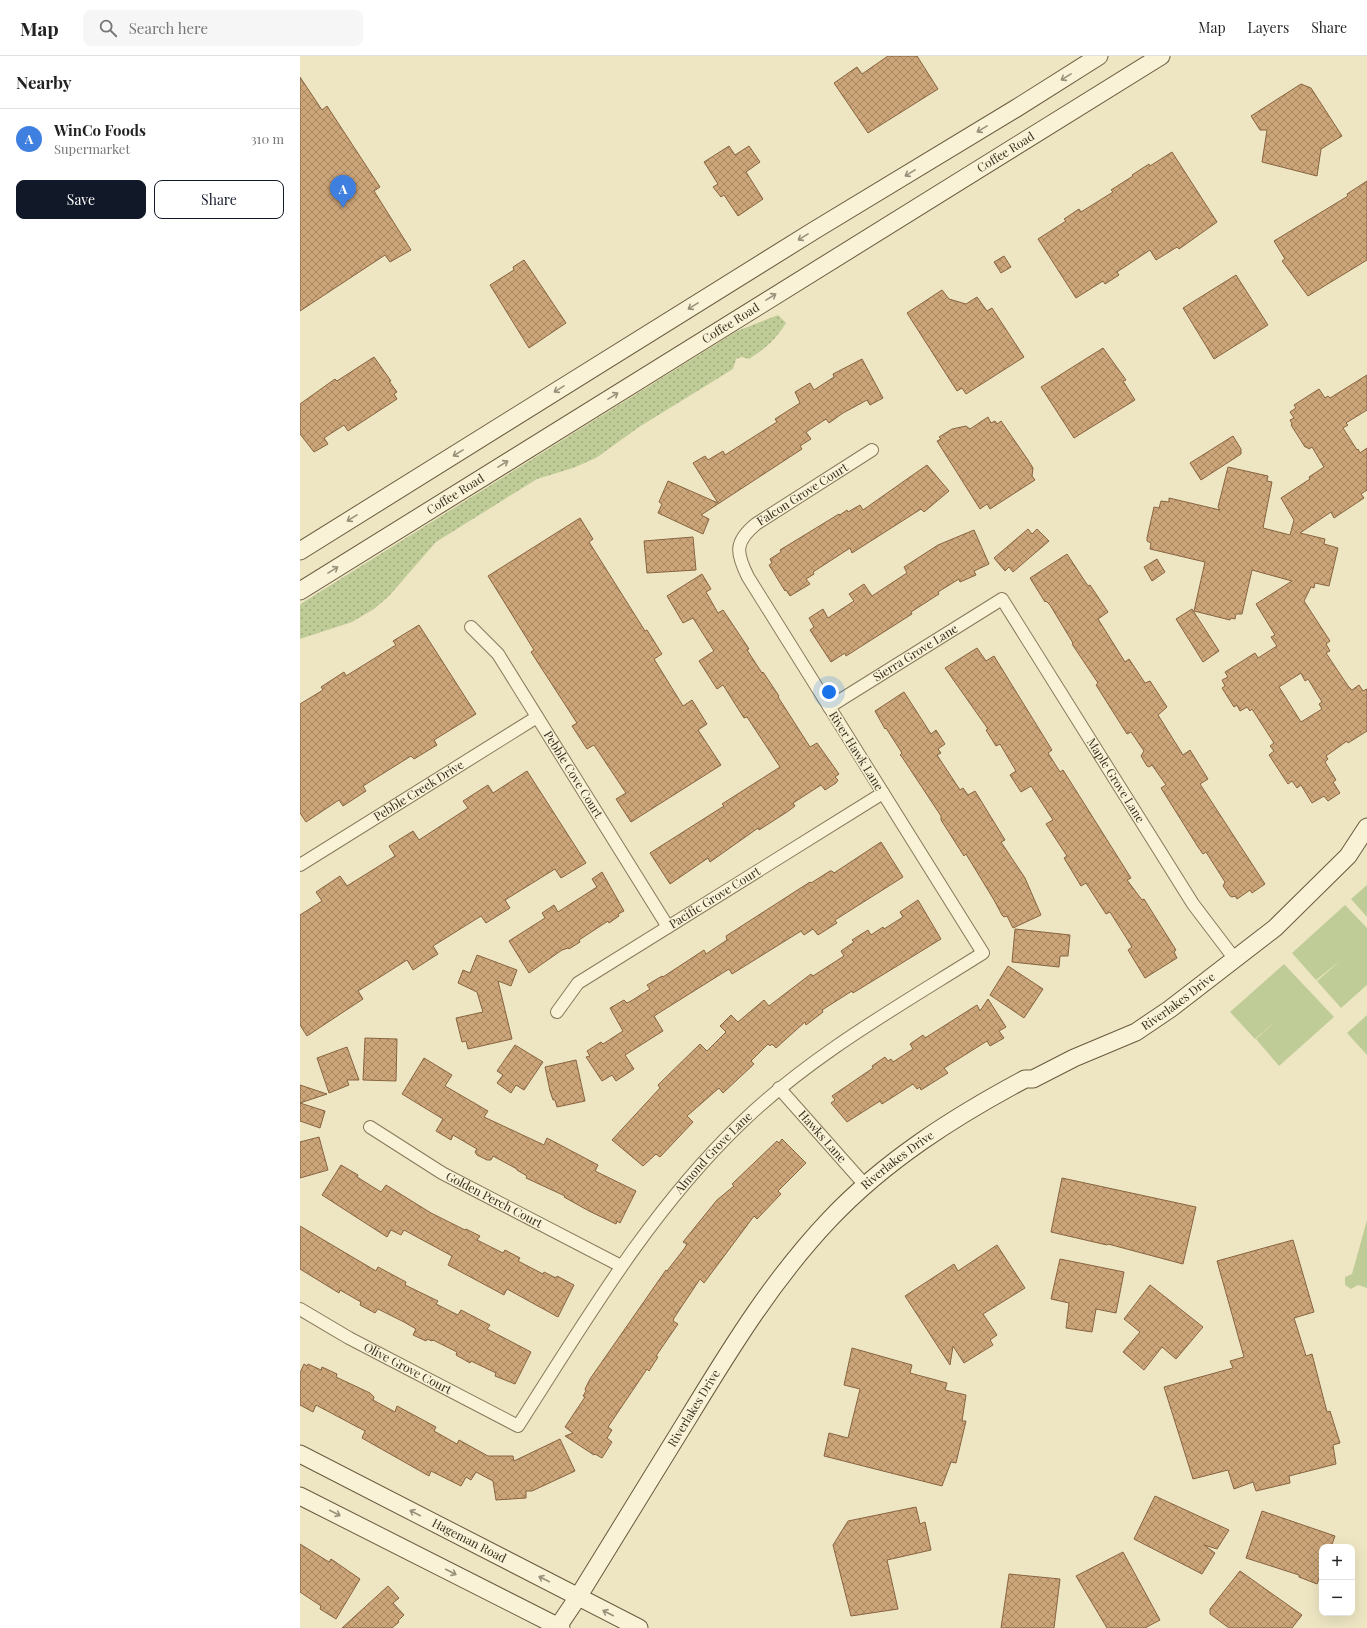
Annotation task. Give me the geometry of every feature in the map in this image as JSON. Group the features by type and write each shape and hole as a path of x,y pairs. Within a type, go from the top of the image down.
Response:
{"main road":[{"path":"300,551 815,230 1015,109 1099,56"},
{"name":"Coffee Road","path":"300,591 1161,56"},
{"name":"Riverlakes Drive","path":"559,1627 742,1330 770,1290 799,1253 831,1218 865,1185 944,1125 1025,1079 1033,1079 1136,1032 1170,1009 1234,958 1275,928 1348,856 1367,828"},
{"name":"Hageman Road","path":"300,1454 639,1628"},
{"path":"300,1496 559,1627"}],"street":[{"name":"Falcon Grove Court","path":"738,545 744,533 756,524 872,450"},
{"name":"River Hawk Lane","path":"738,545 740,561 748,577 983,953"},
{"name":"Sierra Grove Lane","path":"829,707 1002,599"},
{"name":"Maple Grove Lane","path":"1002,599 1192,904 1234,958"},
{"name":"Pebble Cove Court","path":"471,627 498,654 668,927"},
{"name":"Pebble Creek Drive","path":"300,865 537,717"},
{"name":"Pacific Grove Court","path":"557,1012 578,983 883,793"},
{"name":"Almond Grove Lane","path":"518,1426 621,1266 665,1205 701,1163 740,1123 779,1088 843,1041 983,953"},
{"name":"Hawks Lane","path":"779,1088 865,1185"},
{"name":"Golden Perch Court","path":"370,1127 442,1173 621,1266"},
{"name":"Olive Grove Court","path":"301,1312 518,1426"}],"green space":[{"path":"778,315 786,323 774,339 755,355 749,359 742,357 736,359 733,369 639,427 596,458 573,468 537,479 436,542 389,596 374,609 352,622 300,639 300,605 302,603 737,331"},
{"path":"1367,885 1367,917 1351,899"},
{"path":"1345,905 1367,928 1367,985 1341,1008 1317,981 1341,960 1316,980 1292,953"},
{"path":"1284,964 1334,1017 1279,1066 1256,1039 1279,1018 1255,1039 1230,1012"},
{"path":"1367,1015 1367,1055 1347,1033"},
{"path":"1367,1220 1367,1288 1358,1285 1351,1289 1345,1285 1345,1277 1352,1274"}],"building":[{"path":"888,56 917,56 938,89 868,133 834,83 857,67 862,74"},
{"path":"300,77 322,110 327,106 380,187 374,191 411,250 390,262 385,255 300,311"},
{"path":"1301,84 1311,88 1342,136 1321,149 1317,176 1262,162 1267,130 1260,130 1251,116"},
{"path":"729,146 735,155 749,146 760,162 746,172 763,199 738,216 724,195 721,197 713,187 718,184 704,162"},
{"path":"1172,152 1217,222 1179,249 1177,247 1156,260 1150,250 1117,272 1119,275 1105,284 1103,281 1076,298 1038,239 1066,221 1064,219 1079,209 1081,212 1113,192 1111,190 1133,176 1132,175"},
{"path":"1367,181 1367,260 1308,296 1282,261 1285,259 1274,241 1348,196 1347,194"},
{"path":"1004,256 1011,267 1001,273 994,262"},
{"path":"524,260 566,323 529,348 490,285 514,270 513,267"},
{"path":"1236,275 1268,325 1214,359 1183,308"},
{"path":"942,290 949,299 966,304 977,297 987,311 992,308 1024,357 966,394 962,388 957,391 907,313"},
{"path":"1103,348 1126,380 1123,381 1135,400 1074,438 1041,387"},
{"path":"374,357 391,381 389,381 397,392 394,394 397,399 348,431 344,425 324,438 328,444 314,452 300,434 300,404 335,379 337,381"},
{"path":"862,359 883,398 870,405 867,400 843,413 829,423 826,419 806,432 811,439 800,446 802,449 701,515 709,519 703,534 658,513 662,504 659,502 668,481 718,503 693,463 705,456 708,460 723,451 725,455 777,422 775,419 800,403 795,392 810,383 814,390 834,377 833,374"},
{"path":"1367,375 1367,410 1346,423 1348,425 1343,428 1360,453 1367,448 1367,490 1361,494 1364,498 1334,518 1331,512 1300,533 1325,539 1324,544 1338,548 1329,586 1315,583 1314,588 1311,587 1304,601 1330,641 1326,644 1330,651 1326,653 1348,686 1352,690 1359,685 1363,691 1367,689 1367,731 1348,743 1347,741 1326,756 1328,759 1325,762 1336,780 1333,782 1340,793 1328,801 1324,796 1312,803 1301,785 1297,788 1292,781 1288,784 1269,755 1274,751 1270,746 1274,743 1252,709 1250,711 1247,707 1240,711 1237,705 1234,707 1222,688 1225,686 1222,680 1228,677 1225,672 1255,653 1258,658 1277,646 1271,637 1275,635 1256,604 1292,581 1252,570 1242,614 1236,614 1235,619 1231,618 1230,620 1194,611 1205,562 1150,549 1151,543 1147,541 1147,538 1154,507 1159,508 1161,501 1169,502 1169,498 1220,510 1218,507 1228,467 1268,476 1267,481 1272,482 1263,528 1290,535 1294,520 1281,498 1310,479 1309,477 1324,467 1312,447 1309,449 1305,447 1291,425 1290,420 1294,418 1290,412 1296,408 1294,405 1319,389 1325,398 1328,396 1330,398","holes":["1301,673 1305,681 1308,679 1322,702 1319,704 1322,709 1301,722 1279,687"]},
{"path":"988,417 991,423 995,421 997,424 1001,421 1033,468 1032,476 1035,480 990,509 987,504 980,509 937,441 941,439 939,437 952,429 966,426 970,429"},
{"path":"1233,436 1241,449 1241,454 1201,480 1190,463"},
{"path":"927,465 949,491 924,512 921,509 852,553 850,548 813,572 814,574 806,579 810,584 790,596 786,590 785,591 769,565 772,563 770,559 781,552 780,550 847,510 848,512 860,505 863,510"},
{"path":"580,518 593,539 589,542 645,631 647,630 662,654 654,659 683,706 692,700 707,724 698,730 721,765 631,822 616,799 626,793 594,745 587,749 572,726 577,723 531,652 534,650 488,576"},
{"path":"1028,529 1032,534 1037,529 1049,541 1013,572 1009,567 1005,571 994,558"},
{"path":"974,530 989,564 974,571 976,575 960,582 959,579 938,592 939,594 911,612 912,614 846,656 845,653 831,662 810,630 814,627 809,618 823,609 828,618 854,601 849,594 864,584 872,596 907,573 904,567 938,545"},
{"path":"693,537 696,570 647,573 644,541"},
{"path":"1067,554 1088,586 1090,585 1108,612 1098,619 1125,662 1129,659 1145,683 1150,681 1167,707 1158,715 1183,755 1190,750 1208,779 1200,784 1265,884 1252,893 1250,890 1237,899 1235,896 1230,896 1223,886 1225,882 1206,852 1203,854 1198,847 1161,788 1166,785 1152,765 1149,767 1147,766 1141,756 1144,751 1131,732 1127,734 1096,685 1098,683 1072,644 1073,643 1050,605 1046,601 1045,602 1030,578"},
{"path":"1157,559 1165,572 1152,581 1144,567"},
{"path":"702,574 711,589 706,592 718,613 723,610 810,747 817,743 839,774 835,777 838,780 836,783 825,790 821,785 793,803 795,806 787,812 759,830 758,828 710,862 708,858 670,884 650,853 724,806 722,804 780,767 747,717 744,718 723,685 717,689 699,661 714,651 693,618 683,623 667,596"},
{"path":"1192,609 1219,651 1203,662 1176,619"},
{"path":"419,625 476,714 434,740 437,745 414,759 411,756 363,786 366,791 343,806 339,800 306,822 300,813 300,704 323,690 321,687 344,672 346,676 396,645 393,641"},
{"path":"977,648 986,661 994,656 1052,750 1048,753 1060,772 1063,770 1131,878 1127,880 1142,900 1144,899 1176,950 1174,952 1177,958 1145,978 1128,950 1132,947 1110,912 1106,914 1086,883 1081,886 1064,858 1067,856 1046,824 1053,820 1031,786 1021,792 1010,775 1016,771 1000,744 996,746 986,730 988,729 945,668"},
{"path":"904,692 931,734 936,730 945,744 938,749 941,753 937,755 960,790 963,788 968,795 975,791 1005,840 1001,842 1025,878 1041,915 1013,928 1007,916 1004,917 1002,915 966,854 964,856 941,820 941,816 900,755 902,753 886,728 885,729 875,711"},
{"path":"527,771 586,863 561,878 555,869 505,900 510,908 486,923 481,916 433,946 438,954 413,970 407,960 358,991 363,999 307,1036 300,1025 300,915 322,901 316,892 340,876 347,886 395,856 389,846 413,831 419,840 468,808 463,801 488,785 493,793"},
{"path":"881,842 903,877 835,920 837,923 818,935 813,929 804,935 801,931 732,974 729,969 654,1016 663,1031 625,1055 634,1069 616,1081 612,1075 602,1081 586,1057 590,1056 587,1051 601,1042 603,1044 623,1031 610,1008 624,1000 627,1003 631,1001 650,989 647,985 662,976 663,977 704,950 706,954 727,940 726,936 810,882 811,883 830,871 834,873"},
{"path":"602,872 624,911 618,914 619,916 609,923 608,921 579,940 580,942 569,949 562,950 529,973 509,941 545,918 542,913 554,905 558,912 597,887 592,879"},
{"path":"918,900 941,939 853,993 852,991 822,1010 823,1012 806,1025 805,1022 776,1048 772,1044 770,1046 768,1044 751,1061 754,1064 723,1093 719,1088 687,1116 693,1122 660,1157 656,1154 643,1166 612,1140 660,1088 658,1085 700,1044 707,1051 726,1032 720,1026 731,1015 738,1022 764,1000 769,1006 811,974 813,976 844,956 841,951 854,942 852,940 868,930 871,935 883,927 884,929 903,917 900,912"},
{"path":"1015,929 1070,935 1068,956 1060,956 1059,967 1012,962"},
{"path":"477,955 517,970 511,986 498,981 512,1039 468,1049 466,1041 462,1042 456,1018 483,1012 477,992 458,983 463,970 470,973"},
{"path":"1008,966 1043,989 1024,1018 990,995"},
{"path":"988,999 1006,1027 999,1031 1004,1038 990,1046 987,1041 944,1068 948,1073 921,1090 920,1087 917,1089 913,1084 882,1104 880,1101 847,1122 831,1103 835,1100 832,1096 873,1068 872,1066 885,1057 888,1061 891,1059 893,1062 913,1049 910,1044 923,1035 925,1038 977,1005 980,1011"},
{"path":"365,1038 397,1039 396,1081 363,1080"},
{"path":"515,1045 543,1062 524,1090 516,1085 511,1093 497,1083 503,1075 497,1071"},
{"path":"347,1047 359,1080 347,1080 349,1085 329,1093 317,1058"},
{"path":"424,1058 452,1075 445,1086 488,1111 484,1117 544,1145 547,1138 598,1165 595,1171 636,1191 620,1223 617,1221 616,1224 589,1211 564,1197 565,1196 526,1178 527,1176 517,1169 493,1156 491,1160 487,1160 477,1155 475,1152 477,1149 453,1135 451,1140 436,1131 443,1119 402,1094"},
{"path":"576,1060 585,1101 557,1107 550,1091 545,1067"},
{"path":"300,1085 327,1094 300,1103"},
{"path":"300,1103 325,1111 320,1128 300,1121"},
{"path":"319,1137 328,1170 300,1178 300,1142"},
{"path":"782,1139 806,1163 778,1191 781,1194 757,1219 754,1216 704,1283 700,1279 674,1318 673,1321 678,1324 656,1356 658,1357 649,1371 647,1369 608,1427 612,1430 607,1438 612,1442 602,1458 595,1454 594,1455 565,1436 573,1433 565,1427 585,1397 583,1396 590,1379 666,1270 667,1271 684,1249 687,1244 683,1242 717,1200 734,1186 732,1184 777,1141 779,1143"},
{"path":"341,1165 358,1175 357,1177 381,1192 386,1185 431,1213 480,1236 477,1240 503,1253 505,1250 520,1258 518,1261 543,1274 544,1272 556,1278 557,1276 574,1285 558,1317 507,1289 504,1295 448,1265 452,1256 404,1230 401,1235 391,1230 387,1237 322,1195"},
{"path":"1062,1178 1196,1207 1183,1264 1108,1244 1051,1232"},
{"path":"300,1226 376,1271 378,1267 406,1282 405,1285 438,1301 436,1304 458,1315 461,1310 490,1325 487,1329 531,1352 515,1384 495,1376 496,1373 471,1361 470,1363 456,1355 457,1352 433,1340 427,1339 426,1341 413,1335 416,1329 378,1309 375,1313 360,1305 361,1302 340,1290 339,1293 300,1269"},
{"path":"1293,1240 1314,1312 1294,1318 1306,1356 1312,1354 1327,1412 1330,1411 1340,1443 1333,1445 1336,1464 1289,1476 1290,1483 1256,1491 1253,1482 1234,1489 1228,1470 1193,1479 1164,1387 1233,1368 1230,1361 1244,1357 1217,1261"},
{"path":"997,1245 1025,1288 983,1314 997,1335 990,1340 993,1345 964,1363 953,1346 950,1365 905,1296 954,1264 958,1271"},
{"path":"1060,1259 1124,1272 1116,1313 1096,1309 1092,1332 1066,1328 1069,1303 1051,1299"},
{"path":"1150,1285 1203,1327 1176,1359 1162,1347 1144,1370 1123,1352 1140,1332 1124,1319"},
{"path":"852,1348 912,1365 910,1373 947,1383 945,1390 966,1395 962,1421 966,1421 956,1463 951,1462 942,1486 824,1456 829,1433 848,1438 860,1389 844,1385"},
{"path":"304,1364 307,1366 308,1364 321,1370 322,1367 337,1374 336,1377 370,1393 374,1397 373,1400 395,1412 397,1406 436,1427 434,1431 457,1444 459,1440 488,1456 513,1456 514,1461 560,1439 575,1471 532,1491 526,1491 526,1498 496,1500 493,1481 476,1472 471,1480 466,1477 461,1486 431,1471 429,1476 362,1438 365,1431 316,1405 313,1412 300,1405 300,1373"},
{"path":"1155,1496 1229,1530 1217,1549 1204,1545 1215,1553 1202,1574 1134,1539"},
{"path":"916,1507 920,1524 925,1522 931,1550 887,1560 898,1609 851,1616 833,1545 848,1521"},
{"path":"1262,1511 1335,1536 1332,1544 1319,1544 1319,1578 1317,1584 1299,1577 1299,1575 1246,1558"},
{"path":"300,1544 329,1562 331,1559 360,1579 336,1619 320,1609 321,1606 300,1592"},
{"path":"1123,1552 1160,1620 1145,1628 1107,1628 1076,1576"},
{"path":"1240,1571 1302,1615 1292,1628 1229,1628 1210,1614 1210,1609"},
{"path":"1009,1574 1060,1579 1054,1628 1001,1628"},
{"path":"388,1586 399,1598 393,1603 404,1615 398,1621 399,1622 392,1628 342,1628"}],"place":[{"name":"WinCo Foods","path":"343,208"}]}
